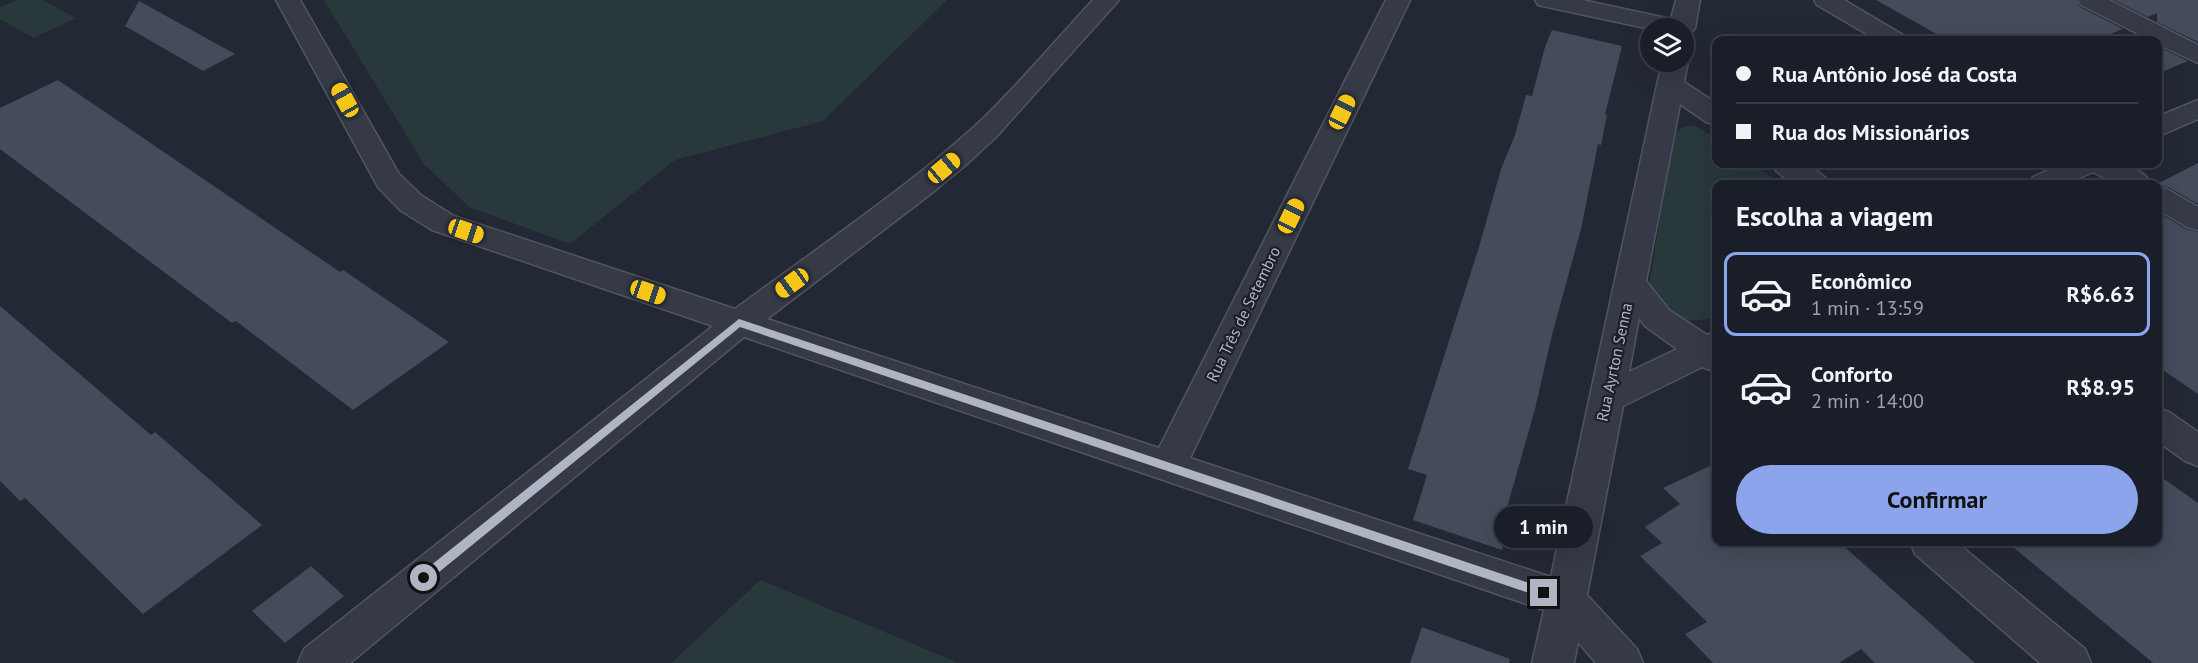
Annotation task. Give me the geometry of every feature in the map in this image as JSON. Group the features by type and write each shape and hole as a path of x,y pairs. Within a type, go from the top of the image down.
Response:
{"street":[{"path":"288,0 388,180 411,203 443,223 1566,600 1622,663"},
{"path":"319,663 739,323 918,189 957,157 987,130 1107,0"},
{"name":"Rua Três de Setembro","path":"1168,467 1398,0"},
{"path":"1547,0 1640,19"},
{"path":"1684,18 1688,0"},
{"path":"1826,0 1887,36"},
{"path":"2090,0 2161,36"},
{"path":"2162,37 2198,55"},
{"path":"1673,73 1712,112"},
{"name":"Rua Ayrton Senna","path":"1553,663 1673,73"},
{"path":"2162,126 2198,108"},
{"path":"1791,168 1809,180"},
{"path":"2051,180 2077,168"},
{"path":"2109,168 2131,180"},
{"path":"2162,199 2198,220"},
{"path":"1630,282 1657,318 1677,333 1712,350"},
{"path":"1606,399 1712,351"},
{"path":"2162,426 2198,451"},
{"path":"1934,546 2070,663"}],"shaded area":[{"path":"17,0 43,0 76,18 34,38 0,19 0,7"},
{"path":"324,0 947,0 823,121 675,160 570,244 469,207 424,164"},
{"path":"1685,126 1695,126 1712,136 1712,168 1758,168 1776,180 1712,180 1712,318 1702,320 1683,320 1675,317 1663,306 1649,287 1673,135"},
{"path":"760,580 959,663 671,663"}],"building":[{"path":"1876,0 2076,0 2080,7 2123,29 2106,36 1940,36"},
{"path":"2114,0 2198,0 2198,42 2157,22 2157,13 2148,17"},
{"path":"139,1 235,54 203,71 125,26"},
{"path":"1552,30 1622,46 1605,114 1607,115 1601,145 1598,144 1581,229 1552,335 1535,409 1506,511 1511,512 1502,550 1413,520 1427,475 1408,469 1479,247 1501,169 1515,135 1526,95 1532,96"},
{"path":"2162,48 2188,61 2162,72"},
{"path":"58,80 340,272 343,270 449,342 353,410 236,321 232,323 0,149 0,108"},
{"path":"2198,163 2198,204 2162,185 2162,181"},
{"path":"2162,215 2186,229 2198,232 2198,394 2162,369"},
{"path":"0,306 151,435 155,432 262,525 143,614 25,498 20,501 0,481"},
{"path":"1712,465 1712,546 1843,546 1975,663 1875,663 1861,649 1839,663 1713,663 1685,634 1707,622 1640,556 1662,543 1645,527 1680,504 1663,488"},
{"path":"2162,478 2198,503 2198,663 2153,663 2012,546 2162,546"},
{"path":"311,566 344,596 285,643 252,611"},
{"path":"1422,627 1510,659 1509,663 1410,663"}],"route":[{"path":"424,578 739,323 1544,593"}]}
